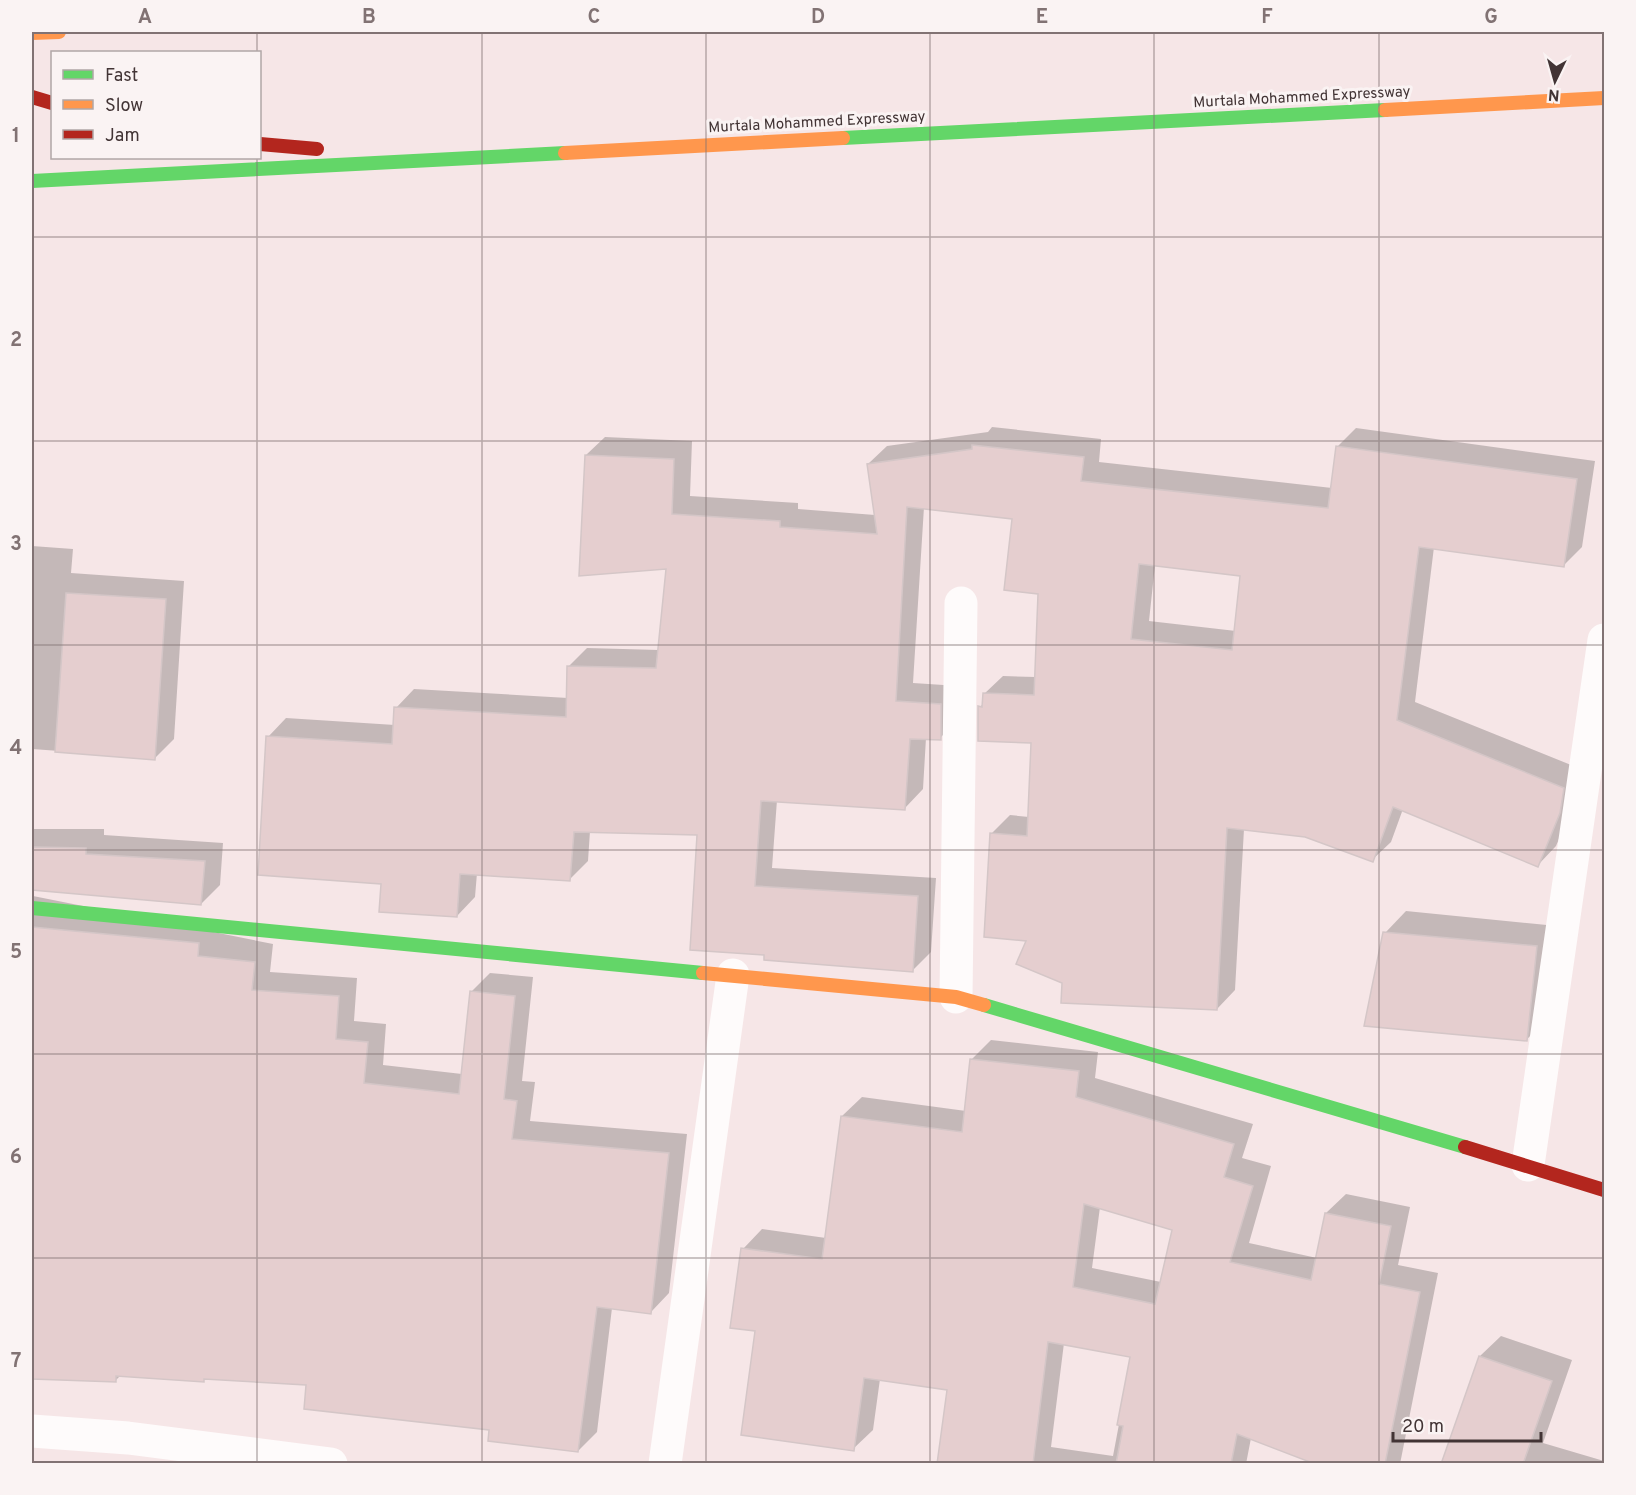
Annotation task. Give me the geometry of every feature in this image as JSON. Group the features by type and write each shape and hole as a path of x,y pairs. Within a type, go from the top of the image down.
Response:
{"main road":[{"path":"32,33 59,32"},
{"path":"32,97 51,103"},
{"name":"Murtala Mohammed Expressway","path":"32,181 1605,98"},
{"path":"261,144 451,159"},
{"path":"32,908 956,997 1605,1190"}],"street":[{"path":"956,997 961,603"},
{"path":"1527,1165 1605,640"},
{"path":"665,1464 732,975"},
{"path":"32,1431 123,1451 331,1464"}],"building":[{"path":"972,445 1084,457 1081,481 1328,508 1336,446 1577,479 1564,567 1419,547 1397,720 1564,788 1560,813 1538,867 1393,807 1373,862 1305,837 1227,828 1217,1010 1061,1003 1062,983 1016,964 1026,941 984,937 990,833 1027,836 1031,743 978,741 978,706 982,707 983,693 1034,695 1038,594 1004,590 1012,519 907,507 896,701 941,704 941,740 910,739 905,810 761,801 755,886 918,896 913,972 764,960 764,955 690,950 697,835 574,832 570,881 460,874 457,917 379,912 381,884 258,875 266,736 392,744 394,707 566,717 567,666 656,668 666,569 579,576 585,455 674,459 672,514 780,521 780,527 877,534 867,464 972,449","holes":["1139,564 1240,576 1232,650 1131,639"]},
{"path":"66,593 166,599 155,760 55,752"},
{"path":"32,847 86,848 86,854 205,861 201,905 32,890"},
{"path":"32,927 199,943 198,956 255,962 252,990 339,996 336,1039 368,1042 364,1083 459,1094 470,991 515,996 504,1099 517,1101 512,1139 669,1153 651,1314 597,1307 578,1452 488,1441 489,1430 304,1409 306,1385 204,1379 204,1382 116,1376 116,1382 32,1379"},
{"path":"1383,932 1537,946 1527,1041 1364,1026"},
{"path":"970,1059 1079,1071 1076,1097 1234,1144 1224,1177 1253,1186 1230,1262 1311,1280 1325,1213 1391,1226 1379,1284 1420,1292 1385,1464 1315,1464 1237,1434 1231,1464 1116,1464 1123,1426 1117,1425 1130,1357 1048,1342 1033,1464 937,1464 947,1390 864,1378 854,1451 741,1435 755,1331 730,1328 741,1248 822,1259 841,1116 962,1132","holes":["1084,1204 1172,1230 1155,1304 1073,1287"]},
{"path":"1479,1356 1552,1381 1523,1464 1441,1464"}],"traffic: fast":[{"path":"843,138 1385,110"},
{"path":"32,181 565,153"},
{"path":"32,908 703,973"},
{"path":"984,1005 1465,1147"}],"traffic: slow":[{"path":"32,33 59,32"},
{"path":"1385,110 1604,98"},
{"path":"565,153 843,138"},
{"path":"703,973 956,997 984,1005"}],"traffic: jam":[{"path":"32,97 51,103"},
{"path":"261,144 317,149"},
{"path":"1465,1147 1604,1190"}]}
